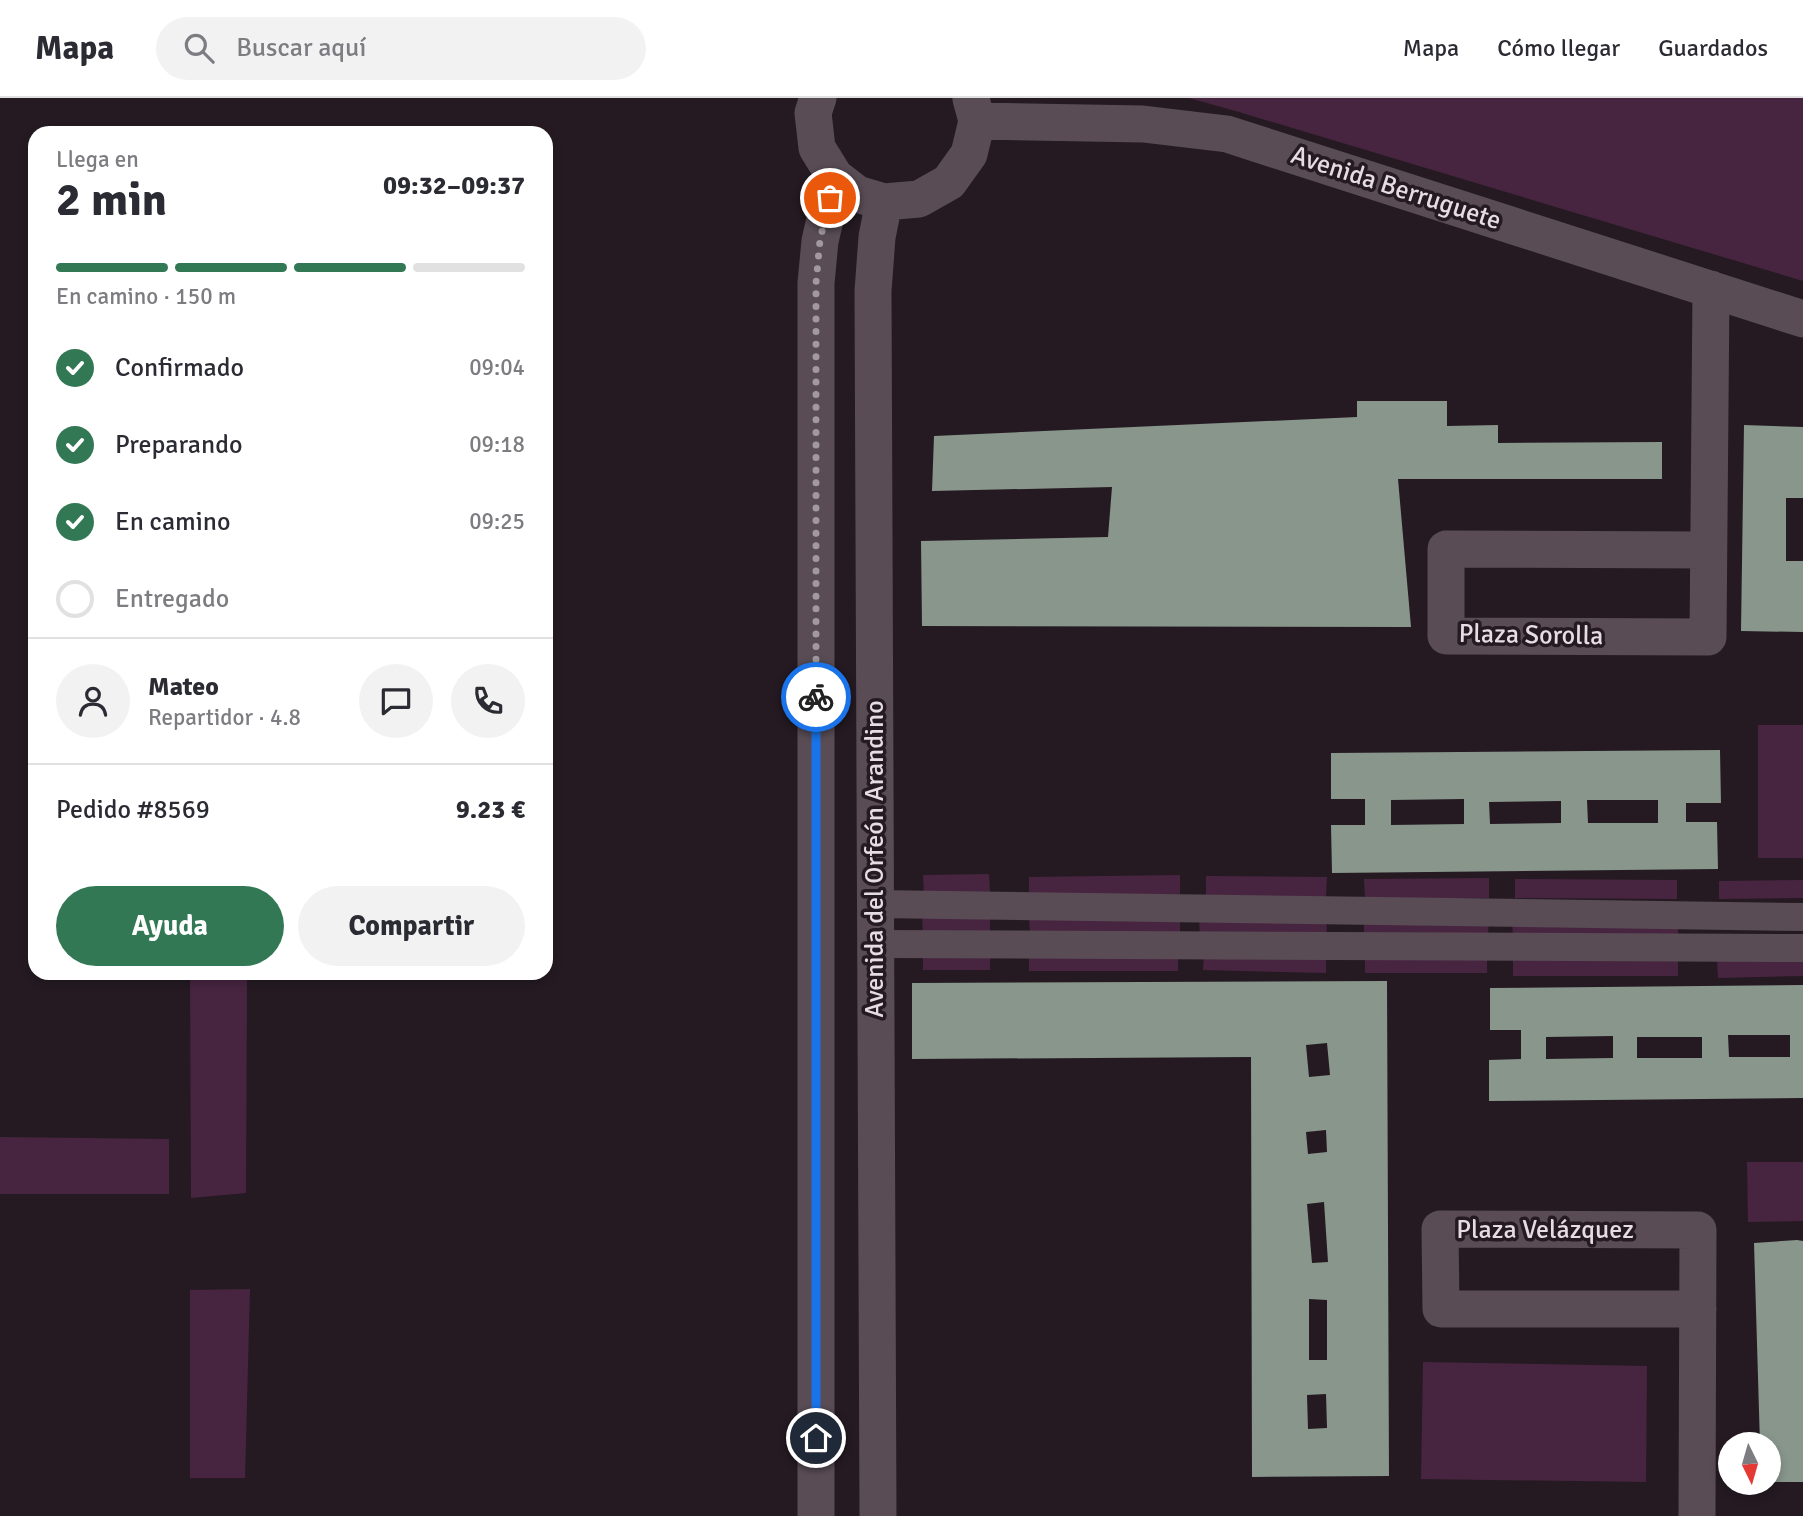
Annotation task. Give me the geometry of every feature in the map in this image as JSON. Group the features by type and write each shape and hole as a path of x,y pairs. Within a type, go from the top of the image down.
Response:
{"street":[{"path":"817,98 813,113 817,148 835,177 857,194 884,202 919,199 949,182 969,154 974,109"},
{"name":"Avenida Berruguete","path":"974,109 1227,134 1803,319"},
{"path":"816,1516 816,283 820,240 835,177"},
{"name":"Avenida del Orfeón Arandino","path":"878,1516 873,291 877,237 884,202"},
{"name":"Plaza Sorolla","path":"1709,550 1446,549 1447,636 1708,637 1709,550 1712,289"},
{"path":"875,904 1803,917"},
{"path":"1008,905 1009,944"},
{"path":"1190,908 1190,945"},
{"path":"1348,910 1349,946"},
{"path":"1501,913 1502,946"},
{"path":"1696,915 1697,947"},
{"path":"875,944 1803,948"},
{"name":"Plaza Velázquez","path":"1697,1516 1698,1310 1698,1230 1440,1229 1441,1309 1698,1310"}],"shaded area":[{"path":"1189,98 1803,98 1803,281 1239,112"},
{"path":"1758,725 1803,725 1803,858 1758,858"},
{"path":"989,874 990,894 924,895 923,875"},
{"path":"1180,875 1180,894 1029,896 1029,877"},
{"path":"1206,876 1327,877 1326,897 1206,897"},
{"path":"1489,878 1489,898 1365,899 1364,879"},
{"path":"1515,879 1677,880 1677,899 1515,898"},
{"path":"1803,880 1803,898 1719,899 1719,881"},
{"path":"990,913 990,935 923,936 922,914"},
{"path":"1180,914 1180,935 1030,936 1029,916"},
{"path":"1326,915 1327,936 1200,938 1199,917"},
{"path":"1489,915 1488,937 1364,938 1364,917"},
{"path":"1678,916 1678,938 1513,939 1512,917"},
{"path":"923,954 990,954 990,970 923,970"},
{"path":"1204,954 1326,957 1326,973 1203,970"},
{"path":"1029,955 1178,955 1178,971 1029,971"},
{"path":"1365,957 1487,957 1487,973 1365,973"},
{"path":"1513,958 1678,958 1678,976 1513,976"},
{"path":"1803,959 1803,976 1718,978 1717,961"},
{"path":"190,980 247,980 246,1193 191,1198"},
{"path":"0,1137 169,1139 169,1194 0,1194"},
{"path":"1747,1162 1803,1162 1803,1221 1748,1222"},
{"path":"250,1289 245,1478 190,1478 190,1290"},
{"path":"1423,1362 1647,1366 1646,1482 1421,1479"}],"building":[{"path":"1357,401 1447,401 1447,426 1498,425 1498,443 1662,442 1662,479 1398,479 1411,627 922,626 921,541 1108,537 1112,487 932,491 934,436 1357,417"},
{"path":"1744,425 1803,427 1803,498 1786,498 1786,561 1803,561 1803,632 1741,631"},
{"path":"1720,750 1721,803 1686,803 1686,822 1717,822 1718,869 1332,873 1331,825 1365,825 1365,799 1331,799 1331,753","holes":["1464,799 1464,824 1391,825 1391,800","1587,800 1658,800 1658,823 1588,823","1561,801 1561,823 1490,824 1489,802"]},
{"path":"1387,981 1389,1476 1252,1477 1251,1057 912,1059 912,983","holes":["1327,1043 1330,1075 1309,1077 1306,1045","1326,1130 1327,1152 1308,1154 1306,1132","1324,1202 1328,1262 1312,1263 1307,1204","1309,1299 1327,1300 1327,1360 1309,1360","1326,1394 1327,1428 1308,1429 1307,1395"]},
{"path":"1803,985 1803,1098 1489,1101 1489,1060 1521,1059 1521,1030 1490,1030 1490,988","holes":["1728,1035 1790,1035 1790,1057 1729,1057","1613,1036 1613,1058 1546,1059 1546,1037","1637,1037 1702,1037 1702,1058 1637,1058"]},
{"path":"1803,1241 1803,1482 1782,1482 1782,1432 1760,1432 1754,1243"}],"way so far":[{"path":"816,697 816,283 820,240 830,198"}],"route":[{"path":"816,697 816,1438"}]}
